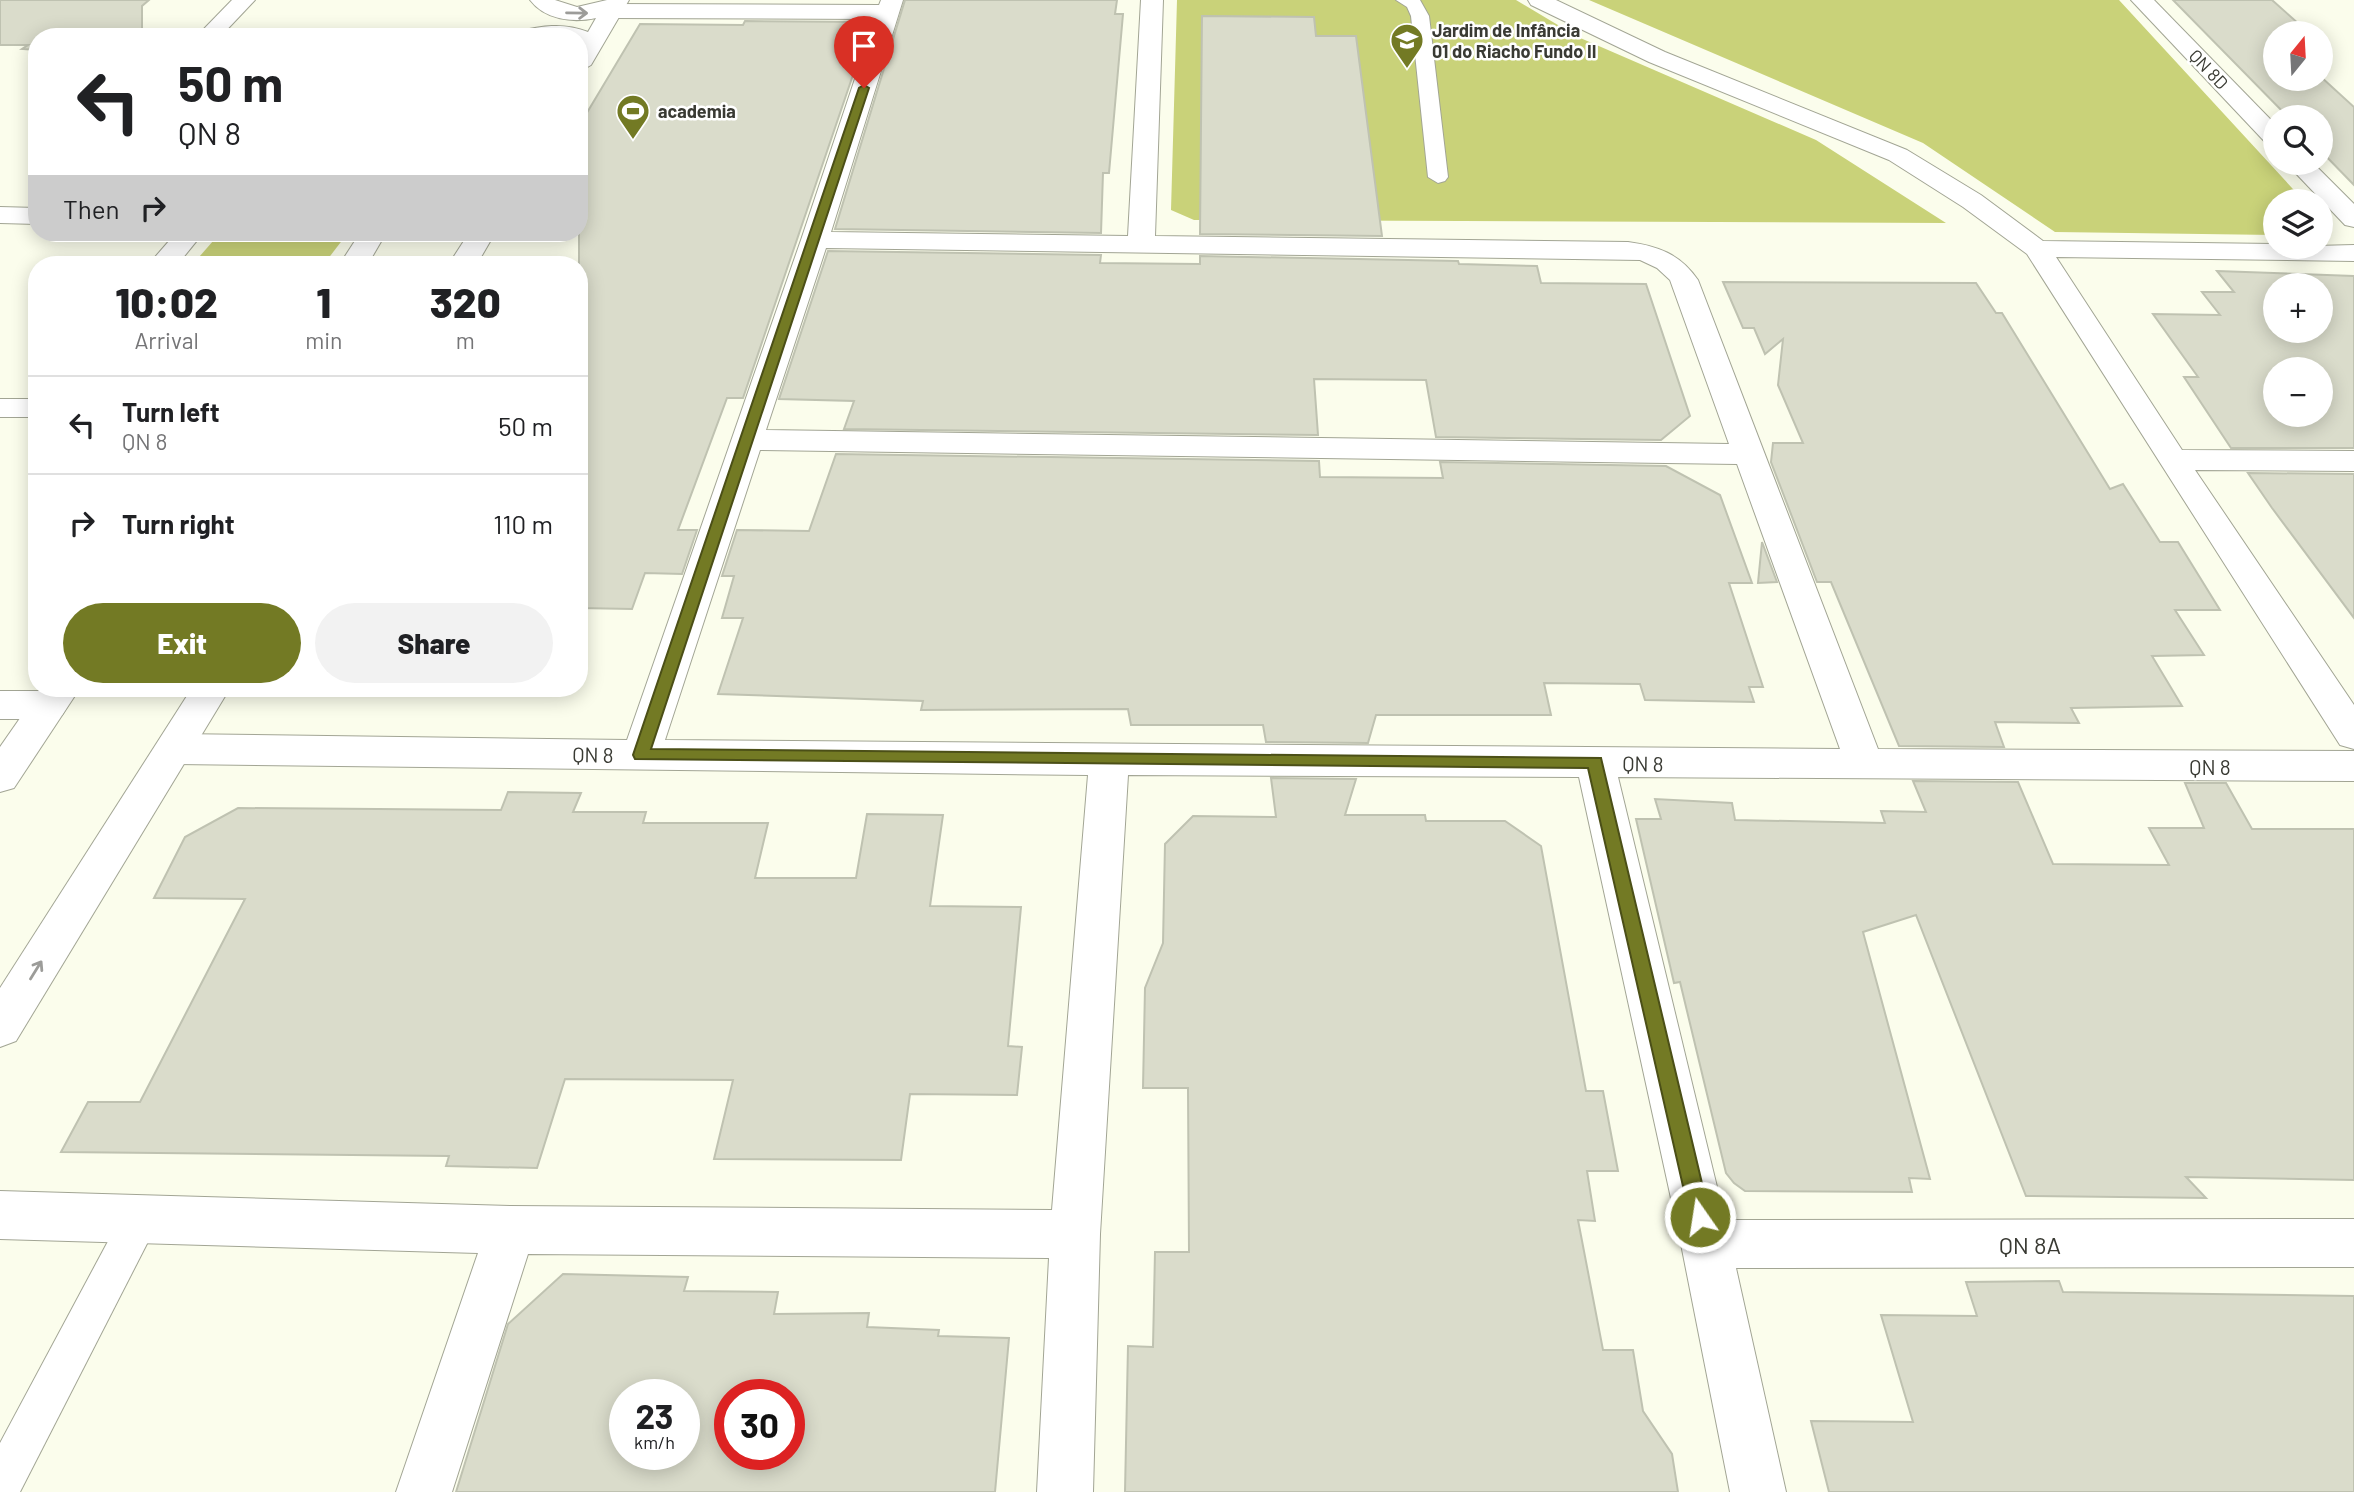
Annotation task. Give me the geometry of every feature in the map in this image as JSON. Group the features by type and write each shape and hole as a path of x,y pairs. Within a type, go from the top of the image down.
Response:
{"street":[{"path":"216,28 244,0"},
{"path":"521,28 542,0 548,7 571,14 599,12 615,5 890,6 815,240 641,755"},
{"path":"1141,245 1152,0"},
{"path":"1539,0 1657,57 1898,155 1972,201 2037,249 2172,460 2354,735"},
{"name":"QN 8D","path":"2142,0 2263,126"},
{"path":"588,49 615,5"},
{"path":"2311,175 2354,219"},
{"path":"815,240 1628,250 1661,258 1675,266 1684,279 1747,454 1866,765"},
{"path":"170,256 182,242"},
{"path":"2037,249 2354,253"},
{"path":"0,408 28,408"},
{"path":"747,440 1747,454"},
{"path":"2172,460 2354,461"},
{"path":"0,705 49,697"},
{"path":"0,777 54,697"},
{"path":"0,1027 176,749 206,697"},
{"name":"QN 8","path":"176,749 1109,760 2354,766"},
{"path":"1065,1492 1075,1234 1109,760"},
{"path":"1595,762 1706,1244 1758,1492"},
{"path":"0,1215 141,1217 511,1230 1075,1234"},
{"path":"424,1492 511,1230"},
{"name":"QN 8A","path":"1706,1244 2354,1243"}],"lane":[{"path":"1404,0 1414,4 1420,16 1438,177"},
{"path":"0,1486 141,1217"}],"green space":[{"name":"Jardim de Infância 01 do Riacho Fundo II","path":"1177,0 1516,0 1578,37 1816,140 1946,223 1194,220 1171,210"},
{"path":"1589,0 2119,0 2263,156 2263,175 2280,175 2293,189 2263,189 2263,235 2055,232 1923,143"},
{"path":"212,242 341,242 330,256 200,256"}],"building":[{"path":"0,0 149,0 142,6 142,28 28,28 28,45 0,45"},
{"path":"905,0 1117,0 1115,14 1123,14 1109,173 1103,173 1101,233 835,229"},
{"path":"2173,0 2272,0 2296,21 2263,21 2263,91 2333,91 2333,88 2354,107 2354,185 2333,163 2333,105 2276,105"},
{"path":"1202,16 1314,17 1316,36 1356,36 1382,236 1200,234"},
{"path":"745,21 871,22 743,398 727,398 678,530 697,530 682,574 645,573 632,609 588,608 588,256 579,256 579,242 588,242 588,111 640,24 743,25"},
{"path":"828,251 1101,255 1100,263 1200,264 1200,256 1458,261 1459,264 1537,266 1541,283 1646,284 1690,416 1661,440 1436,437 1426,380 1314,379 1318,435 844,429 854,401 779,399"},
{"path":"2217,271 2272,273 2263,273 2263,343 2333,343 2333,275 2354,276 2354,448 2231,448 2184,377 2198,377 2153,314 2220,315 2202,292 2234,292"},
{"path":"1723,282 1976,283 1996,313 2002,313 2110,489 2123,484 2160,542 2178,542 2220,610 2175,610 2204,655 2152,656 2182,706 2071,708 2079,723 1995,722 2004,747 1899,746 1831,582 1817,582 1771,462 1773,443 1803,443 1778,385 1783,339 1765,354 1754,328 1743,328"},
{"path":"836,454 1319,461 1320,477 1443,478 1440,462 1666,466 1720,495 1752,583 1729,583 1763,687 1749,687 1754,702 1645,700 1640,684 1544,683 1551,715 1376,715 1368,743 1266,742 1263,725 1131,725 1128,709 921,710 923,701 718,694 743,618 722,618 734,576 722,576 737,530 809,531"},
{"path":"2248,473 2354,474 2354,618 2272,508"},
{"path":"1762,542 1777,582 1758,583"},
{"path":"1271,778 1356,779 1345,815 1425,815 1426,821 1505,821 1541,846 1586,1091 1603,1091 1618,1171 1587,1171 1595,1221 1578,1220 1603,1350 1633,1350 1643,1411 1672,1454 1678,1492 1125,1492 1128,1346 1153,1347 1155,1252 1189,1252 1188,1088 1143,1088 1145,988 1163,943 1165,844 1193,816 1276,817"},
{"path":"1913,781 2018,782 2053,864 2169,865 2149,828 2204,828 2185,783 2226,783 2252,829 2354,829 2354,1180 2186,1177 2206,1198 2026,1196 1916,915 1863,932 1930,1179 1909,1178 1912,1192 1745,1191 1734,1183 1726,1173 1680,982 1674,983 1636,819 1661,819 1655,799 1732,803 1735,820 1885,823 1881,811 1926,812"},
{"path":"508,792 581,793 573,812 646,812 643,823 768,823 755,878 856,878 867,814 943,815 930,906 1021,907 1008,1046 1022,1047 1017,1095 910,1094 901,1160 714,1159 733,1080 565,1079 537,1168 446,1166 449,1156 61,1152 88,1102 140,1102 245,899 154,898 185,837 238,808 501,810"},
{"path":"563,1274 688,1277 684,1291 778,1292 774,1314 869,1313 867,1327 939,1330 938,1336 1009,1338 995,1492 456,1492 508,1324"},
{"path":"2059,1281 2063,1292 2354,1296 2354,1492 1829,1492 1811,1421 1913,1422 1881,1315 1977,1316 1966,1282"}],"place":[{"name":"Jardim de Infância 01 do Riacho Fundo II","path":"1407,70"},
{"name":"academia","path":"633,141"}],"route":[{"path":"864,88 641,755 1595,762 1700,1217"}]}
